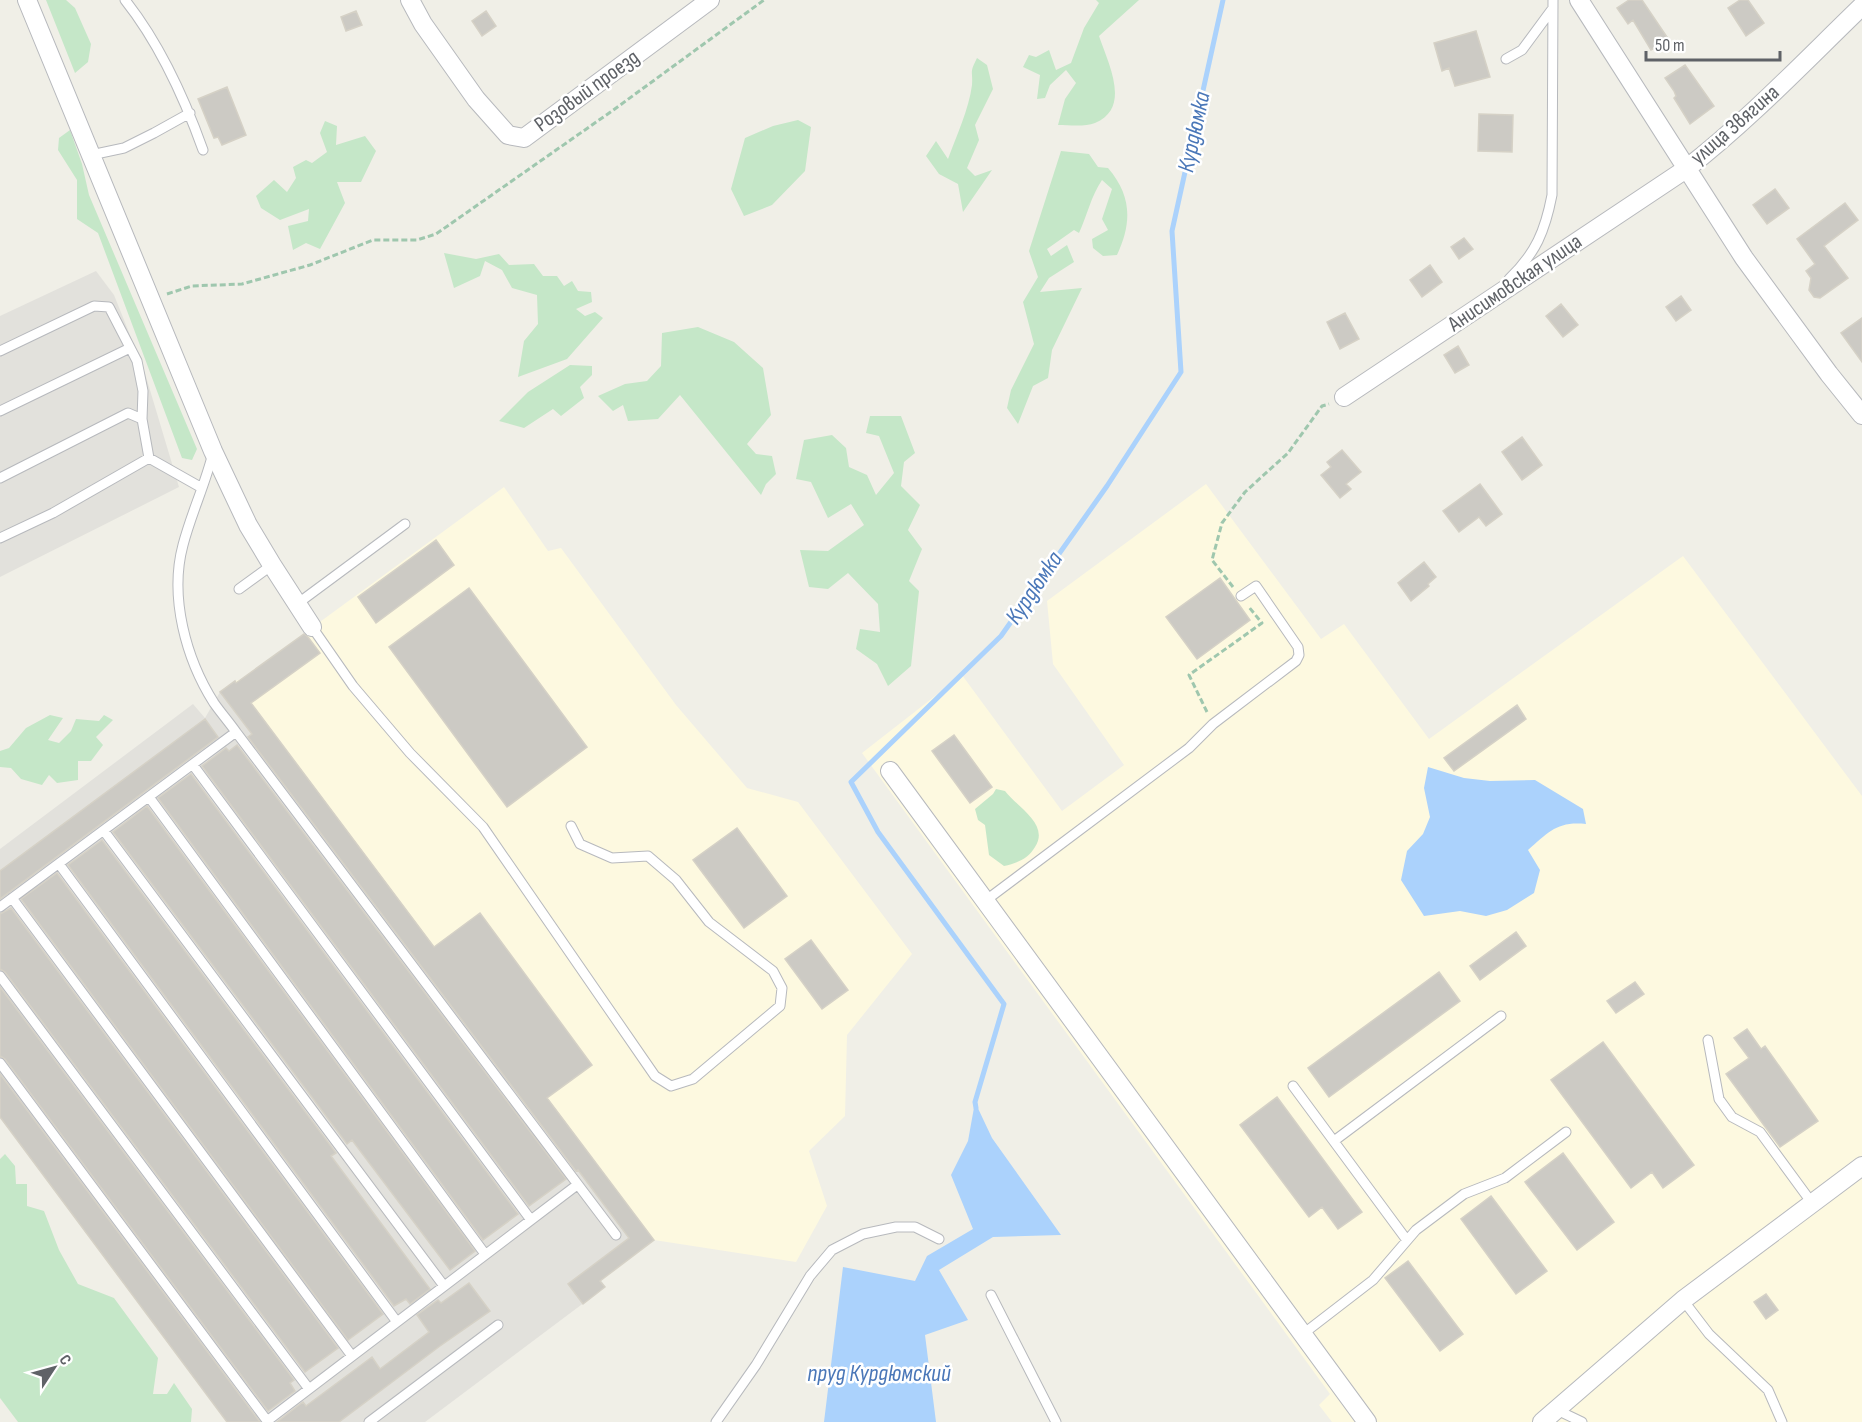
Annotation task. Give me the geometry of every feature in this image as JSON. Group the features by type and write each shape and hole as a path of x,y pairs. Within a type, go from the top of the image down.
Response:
{"street":[{"path":"27,0 213,451 248,525 312,627"},
{"name":"Розовый проезд","path":"410,0 423,24 476,99 508,135 524,138 710,0"},
{"path":"1579,0 1686,169 1781,310 1828,374 1862,415"},
{"name":"улица Звягина","path":"1686,169 1766,101 1862,6"},
{"name":"Анисимовская улица","path":"1344,397 1686,169"},
{"path":"890,771 1367,1422"},
{"path":"1542,1422 1683,1300 1862,1166"}],"lane":[{"path":"125,0 144,24 190,112 203,150"},
{"path":"1506,59 1522,50 1553,4"},
{"path":"1484,303 1514,273 1536,245 1546,224 1552,195 1553,4"},
{"path":"91,155 124,148 154,134 190,112"},
{"path":"0,351 94,306 109,307 137,362 143,391 142,419 149,458"},
{"path":"0,411 130,348"},
{"path":"0,478 128,413 142,419"},
{"path":"213,451 182,546 178,580 186,643 200,677 214,703 616,1235"},
{"path":"149,458 202,488"},
{"path":"0,538 53,513 149,458"},
{"path":"297,604 405,524"},
{"path":"239,589 272,565"},
{"path":"985,901 1189,748 1213,724 1296,661 1299,655 1298,647 1256,586 1240,596"},
{"path":"312,627 353,686 410,753 483,827 655,1076 671,1086 693,1079 780,1006 782,988 773,971 709,922 676,880 648,856 612,858 580,844 571,826"},
{"path":"0,907 236,732"},
{"path":"193,765 531,1220"},
{"path":"149,797 485,1254"},
{"path":"104,831 444,1286"},
{"path":"59,864 397,1322"},
{"path":"12,898 352,1356"},
{"path":"0,976 309,1389"},
{"path":"1334,1141 1502,1016"},
{"path":"1708,1040 1719,1099 1732,1117 1760,1132 1812,1203"},
{"path":"0,1063 267,1422 577,1185"},
{"path":"1293,1086 1406,1239"},
{"path":"1303,1334 1373,1280 1406,1239 1464,1194 1505,1178 1566,1132"},
{"path":"716,1422 756,1365 810,1276 832,1250 863,1234 896,1227 915,1227 939,1239"},
{"path":"991,1295 1056,1422"},
{"path":"1683,1300 1709,1334 1768,1390 1782,1422"},
{"path":"369,1422 498,1325"},
{"path":"1557,1410 1582,1422"}],"path":[{"path":"151,299 192,286 242,284 310,264 373,240 417,240 436,234 612,111 764,0"},
{"path":"1213,724 1189,675 1262,623 1212,560 1221,523 1245,492 1288,453 1322,406 1344,397"}],"shaded area":[{"path":"96,271 114,295 144,370 179,487 0,577 0,316"},
{"path":"1206,484 1321,639 1344,624 1429,739 1683,556 1862,796 1862,1422 1332,1422 1319,1405 1330,1394 862,753 962,675 1062,811 1124,765 1053,664 1047,601"},
{"path":"504,487 548,551 561,548 676,705 747,788 798,802 912,954 847,1035 845,1116 809,1151 827,1206 796,1262 654,1240 235,681 242,679"},
{"path":"235,681 654,1240 601,1280 605,1287 425,1422 227,1422 0,1117 0,849 193,704 205,718 220,692"}],"green space":[{"path":"46,0 66,0 75,8 91,44 88,62 75,73"},
{"path":"1096,0 1139,0 1099,36 1114,84 1115,96 1112,107 1106,116 1095,123 1058,125 1065,99 1076,83 1066,70 1050,85 1045,98 1037,99 1040,75 1023,67 1029,55 1036,57 1049,50 1056,70 1071,63 1084,28 1099,3"},
{"path":"977,58 987,65 993,89 975,125 979,140 967,168 975,176 992,170 963,212 958,184 939,174 926,156 936,141 948,159 968,104 972,70"},
{"path":"798,120 811,127 805,171 772,205 744,216 731,189 745,138 773,126"},
{"path":"325,121 337,126 336,145 365,136 376,151 361,182 337,182 345,203 320,249 306,243 293,250 288,226 308,221 309,209 280,220 261,208 256,196 274,180 287,192 296,178 293,167 306,160 312,163 327,152 320,133"},
{"path":"70,130 82,164 89,195 197,449 192,460 182,458 98,233 77,219 77,180 58,150 59,138"},
{"path":"1061,151 1089,154 1098,167 1108,168 1122,189 1127,221 1117,255 1103,256 1093,248 1092,239 1108,230 1102,219 1112,189 1102,180 1079,233 1074,230 1047,249 1051,256 1067,245 1074,262 1049,278 1040,292 1082,288 1052,350 1048,378 1033,386 1018,424 1007,408 1011,390 1034,344 1023,302 1038,277 1029,251"},
{"path":"444,253 476,259 499,254 509,265 534,264 543,276 557,276 564,286 572,281 578,291 591,292 592,302 576,309 585,316 595,312 603,318 567,359 518,377 524,341 538,324 537,295 512,288 502,270 485,261 480,276 454,288"},
{"path":"698,327 734,342 763,368 771,415 747,444 756,454 772,456 776,474 766,484 761,495 680,395 658,419 628,421 623,405 613,411 598,396 625,384 647,381 661,366 662,333"},
{"path":"570,365 592,366 592,375 580,387 584,398 561,416 553,409 524,428 499,421 528,392"},
{"path":"870,416 901,416 915,453 904,462 901,486 920,505 908,530 922,549 909,581 919,591 911,666 888,686 877,664 856,649 860,629 880,632 878,604 848,573 828,589 809,587 800,550 828,551 864,525 851,504 828,518 811,482 796,479 804,440 832,435 846,448 849,467 867,475 876,495 894,473 879,436 866,433"},
{"path":"50,715 63,718 48,740 59,743 71,731 76,719 99,721 104,715 113,720 96,737 103,745 91,761 78,761 78,780 57,783 49,775 42,785 21,779 11,768 0,767 0,751 9,748 26,728"},
{"path":"996,789 1005,791 1030,816 1035,823 1039,839 1029,855 1018,862 1004,866 989,855 985,825 978,820 975,809"},
{"path":"5,1154 15,1166 16,1184 27,1184 27,1206 44,1211 59,1250 78,1284 114,1298 158,1358 153,1394 167,1394 174,1383 192,1409 191,1422 18,1422 0,1398 0,1159"}],"water":[{"path":"1428,767 1464,778 1490,781 1535,780 1583,809 1586,824 1560,826 1528,850 1540,870 1534,893 1507,910 1486,916 1460,911 1424,916 1401,880 1407,851 1423,834 1430,817 1424,788"},
{"name":"пруд Курдюмский","path":"975,1102 992,1138 1061,1235 993,1237 939,1270 968,1320 925,1335 936,1422 824,1422 843,1267 915,1281 927,1256 973,1229 951,1175 968,1141"}],"building":[{"path":"1629,0 1642,0 1669,40 1651,50 1633,20 1628,24 1617,8"},
{"path":"1740,0 1748,0 1764,23 1746,36 1728,8"},
{"path":"356,11 362,25 346,31 341,17"},
{"path":"486,11 496,26 482,36 472,21"},
{"path":"1476,31 1490,77 1455,86 1449,68 1442,71 1434,43"},
{"path":"1685,65 1714,106 1690,124 1665,78"},
{"path":"227,87 246,135 222,145 218,137 214,138 198,99"},
{"path":"1479,114 1513,115 1512,152 1478,151"},
{"path":"1775,189 1789,208 1767,224 1753,205"},
{"path":"1845,203 1858,220 1824,246 1848,278 1820,298 1814,297 1809,290 1811,278 1806,271 1815,264 1797,239"},
{"path":"1464,238 1473,249 1459,259 1451,247"},
{"path":"1430,265 1442,282 1422,297 1410,280"},
{"path":"1681,296 1691,310 1676,321 1666,307"},
{"path":"1561,304 1578,325 1563,337 1546,316"},
{"path":"1345,313 1359,339 1340,349 1327,322"},
{"path":"1862,318 1862,362 1841,333"},
{"path":"1458,346 1469,365 1455,373 1444,355"},
{"path":"1522,437 1542,465 1522,480 1502,452"},
{"path":"1342,450 1361,472 1346,484 1351,489 1340,498 1321,475 1331,467 1327,462"},
{"path":"1480,484 1502,514 1486,526 1479,517 1459,532 1443,511"},
{"path":"436,540 454,565 376,623 358,597"},
{"path":"1424,562 1436,577 1411,601 1398,583"},
{"path":"1220,578 1250,620 1197,659 1166,617"},
{"path":"469,588 587,747 507,807 389,647"},
{"path":"304,634 320,653 251,703 434,947 480,913 592,1065 547,1098 654,1240 600,1281 605,1287 583,1304 568,1284 629,1238 248,737 252,734 220,692"},
{"path":"1517,705 1526,719 1454,771 1444,758"},
{"path":"205,719 218,737 0,899 0,871"},
{"path":"954,735 992,787 970,803 932,751"},
{"path":"237,745 566,1179 529,1206 202,766 226,748 229,751"},
{"path":"191,774 518,1214 483,1240 158,798"},
{"path":"147,806 475,1251 450,1270 352,1140 347,1144 113,832"},
{"path":"737,828 787,896 744,928 693,860"},
{"path":"102,840 336,1153 331,1156 430,1289 410,1304 406,1299 394,1306 68,865"},
{"path":"57,873 383,1314 348,1340 21,899"},
{"path":"11,908 338,1348 305,1372 5,972 0,969 0,914"},
{"path":"1516,932 1526,946 1480,980 1470,966"},
{"path":"811,940 848,990 822,1009 785,959"},
{"path":"1439,972 1460,1001 1329,1097 1308,1068"},
{"path":"1635,982 1644,994 1616,1013 1607,1001"},
{"path":"0,987 294,1380 290,1383 295,1391 268,1411 5,1059 0,1056"},
{"path":"1747,1029 1761,1049 1765,1046 1818,1121 1780,1147 1726,1074 1749,1058 1734,1038"},
{"path":"1603,1042 1694,1165 1663,1188 1652,1172 1631,1188 1551,1080"},
{"path":"0,1074 260,1422 227,1422 0,1117"},
{"path":"1277,1097 1362,1212 1338,1229 1322,1207 1309,1217 1240,1125"},
{"path":"1563,1153 1614,1222 1577,1250 1525,1182"},
{"path":"1491,1196 1547,1271 1516,1294 1461,1219"},
{"path":"1408,1261 1463,1334 1440,1351 1385,1278"},
{"path":"469,1283 490,1311 339,1422 277,1422 303,1402 306,1406 372,1357 380,1369 429,1332 417,1315 438,1300 441,1303"},
{"path":"1766,1294 1778,1310 1766,1319 1754,1302"}],"waterway":[{"name":"Курдюмка","path":"976,1108 975,1102 1004,1004 878,832 851,782 1001,636 1107,486 1181,372 1172,231 1223,0"}]}
